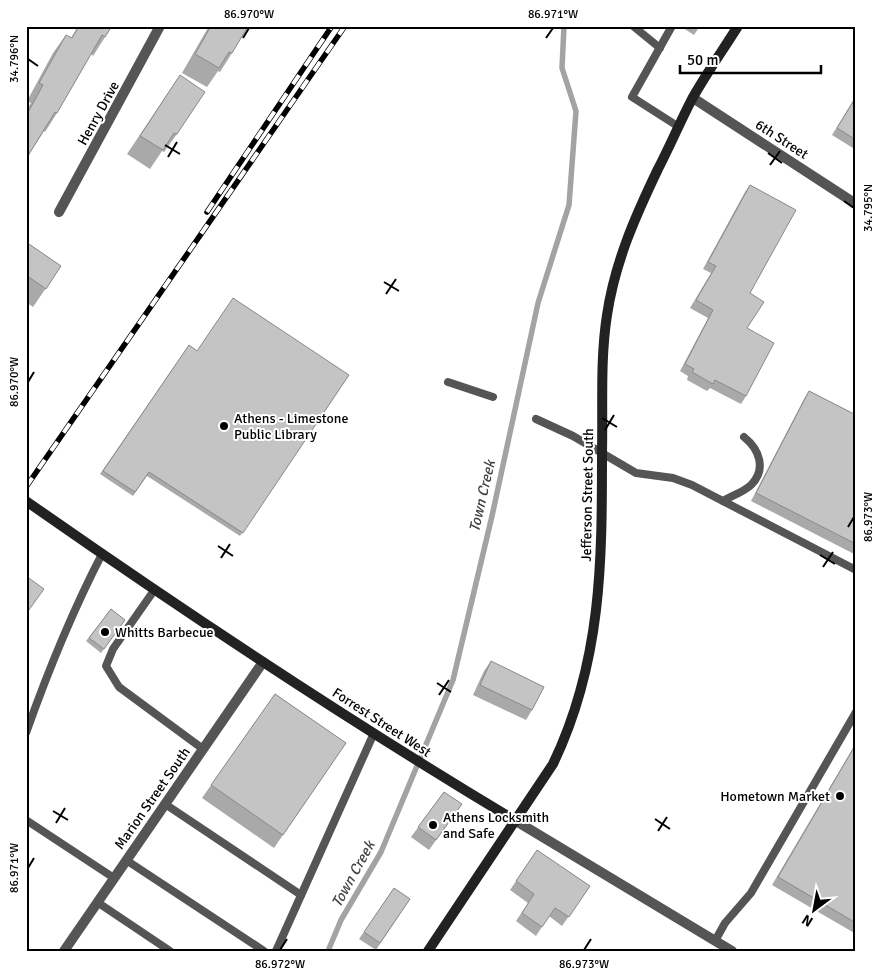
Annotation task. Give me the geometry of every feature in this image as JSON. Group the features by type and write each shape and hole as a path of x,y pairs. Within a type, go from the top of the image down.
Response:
{"main road":[{"name":"Jefferson Street South","path":"428,951 516,822 553,764 568,734 589,662 599,594 602,359 607,315 616,267 631,224 693,98 738,26"},
{"name":"Forrest Street West","path":"26,501 263,662 516,822"}],"street":[{"name":"Henry Drive","path":"59,212 160,26"},
{"name":"6th Street","path":"693,98 856,204"},
{"name":"Marion Street South","path":"65,951 263,662"},
{"name":"Forrest Street West","path":"516,822 732,951"}],"lane":[{"path":"633,26 660,48"},
{"path":"672,26 632,97 679,127"},
{"path":"448,382 493,397"},
{"path":"536,418 636,473 673,478 856,570"},
{"path":"723,502 750,486 760,466 759,454 744,437"},
{"path":"26,733 50,667 77,604 102,554"},
{"path":"155,589 113,649 106,666 118,686 203,749"},
{"path":"715,941 725,923 751,893 856,712"},
{"path":"276,951 374,733"},
{"path":"165,804 301,895"},
{"path":"26,820 114,878"},
{"path":"126,860 264,951"},
{"path":"98,902 170,951"}],"building":[{"path":"79,26 112,26 105,37 102,35 57,113 55,112 26,159 26,116 43,85 39,83 66,35 72,38"},
{"path":"211,26 244,26 247,28 232,53 229,52 219,68 195,54"},
{"path":"180,75 205,92 177,134 174,133 163,150 140,136"},
{"path":"856,97 856,140 837,128"},
{"path":"750,185 796,210 750,293 764,302 747,328 774,343 746,396 715,380 713,384 692,372 694,369 685,364 713,310 696,300 716,266 708,262"},
{"path":"26,242 61,266 46,289 26,275"},
{"name":"Athens - Limestone Public Library","path":"233,298 349,375 243,533 149,472 135,492 103,471 189,345 197,351"},
{"path":"809,391 856,415 856,544 756,493"},
{"path":"26,576 44,589 26,614"},
{"name":"Whitts Barbecue","path":"111,609 125,620 104,649 89,638"},
{"path":"491,661 544,687 532,710 480,685"},
{"path":"275,694 346,743 283,835 211,785"},
{"name":"Hometown Market","path":"856,744 856,923 778,877"},
{"name":"Athens Locksmith and Safe","path":"444,792 462,804 436,840 418,827"},
{"path":"537,850 590,886 569,917 555,908 542,927 522,913 534,894 516,881"},
{"path":"394,888 410,899 380,943 364,932"}],"waterway":[{"name":"Town Creek","path":"328,951 341,920 381,852 453,680 492,516 538,303 569,205 576,111 562,68 564,26"}],"railway":[{"path":"207,212 332,26"},
{"path":"26,487 345,26"}],"place":[{"name":"Athens - Limestone Public Library","path":"224,426"},
{"name":"Whitts Barbecue","path":"105,632"},
{"name":"Hometown Market","path":"840,796"},
{"name":"Athens Locksmith and Safe","path":"433,825"}]}
